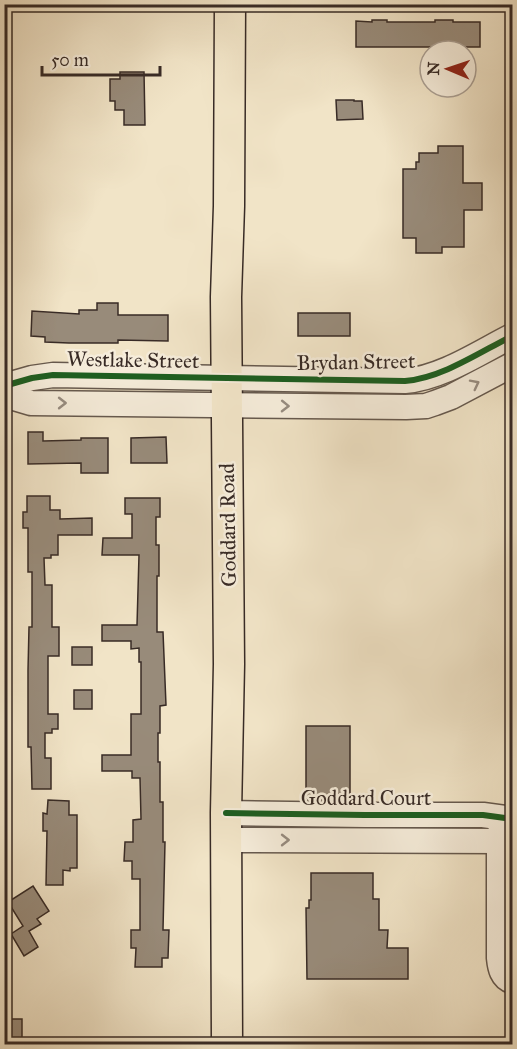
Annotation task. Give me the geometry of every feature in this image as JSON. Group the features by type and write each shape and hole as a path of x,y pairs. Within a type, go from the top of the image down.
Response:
{"main road":[{"name":"Goddard Road","path":"227,1044 230,664 226,297 230,4"}],"street":[{"name":"Brydan Street","path":"227,392 421,380 440,373 513,336"},
{"name":"Brydan Street","path":"227,392 406,407 426,406 451,397 513,365"},
{"name":"Westlake Street","path":"4,386 53,375 227,392"},
{"name":"Westlake Street","path":"4,395 31,403 227,392"},
{"name":"Goddard Court","path":"227,826 365,815 483,815 504,826 499,958 504,977 513,981"}],"building":[{"path":"372,20 435,22 435,20 453,20 453,22 480,22 480,47 478,47 478,39 418,39 418,47 356,47 356,21 372,22"},
{"path":"120,72 144,72 145,125 124,125 124,110 115,110 115,101 110,101 110,79 120,79"},
{"path":"336,100 362,101 363,119 337,120"},
{"path":"438,146 463,146 463,183 482,183 482,210 464,210 464,247 442,247 442,253 416,253 416,238 403,238 403,169 416,169 419,153 438,153"},
{"path":"97,303 118,303 118,315 168,315 168,341 118,340 118,343 69,343 45,342 45,337 31,336 32,311 79,314 79,310 97,310"},
{"path":"298,313 350,313 350,336 298,336"},
{"path":"28,432 43,432 43,441 108,438 108,473 81,473 81,463 28,464"},
{"path":"166,437 167,463 131,463 131,438"},
{"path":"27,496 50,496 50,510 60,510 60,519 92,518 92,535 58,535 58,555 44,558 45,585 52,585 52,627 59,627 59,656 48,656 48,714 58,714 58,729 52,729 52,733 45,733 45,758 51,758 51,789 32,789 31,747 28,747 32,572 28,572 28,528 23,528 23,512 27,512"},
{"path":"125,498 160,498 160,517 156,517 156,545 159,545 157,632 163,632 166,705 160,706 158,762 160,762 160,802 163,802 163,842 165,842 163,930 169,930 168,958 162,958 162,967 135,967 136,948 131,948 131,930 140,930 140,879 132,879 132,861 124,861 125,842 133,842 133,820 141,819 140,778 132,778 132,771 102,771 102,755 131,755 131,714 141,714 139,648 131,649 131,641 102,641 102,625 137,625 139,555 102,555 103,538 132,538 132,514 125,514"},
{"path":"72,647 92,647 92,665 72,665"},
{"path":"74,690 92,690 92,709 74,709"},
{"path":"306,726 350,726 350,800 306,800"},
{"path":"48,800 69,801 69,815 77,815 77,868 70,868 70,871 63,870 63,885 46,885 47,831 43,831 43,813 47,814"},
{"path":"311,873 373,873 373,899 379,899 379,930 388,930 387,948 408,948 408,979 307,979 306,908 309,908 309,900 311,900"},
{"path":"33,886 49,911 37,919 41,924 29,931 38,947 24,956 11,934 23,926 8,902"},
{"path":"4,1019 22,1019 22,1044 4,1044"}],"cycle path":[{"path":"4,386 53,375 405,381 447,370 512,336"},
{"path":"226,813 483,815 505,818"}]}
